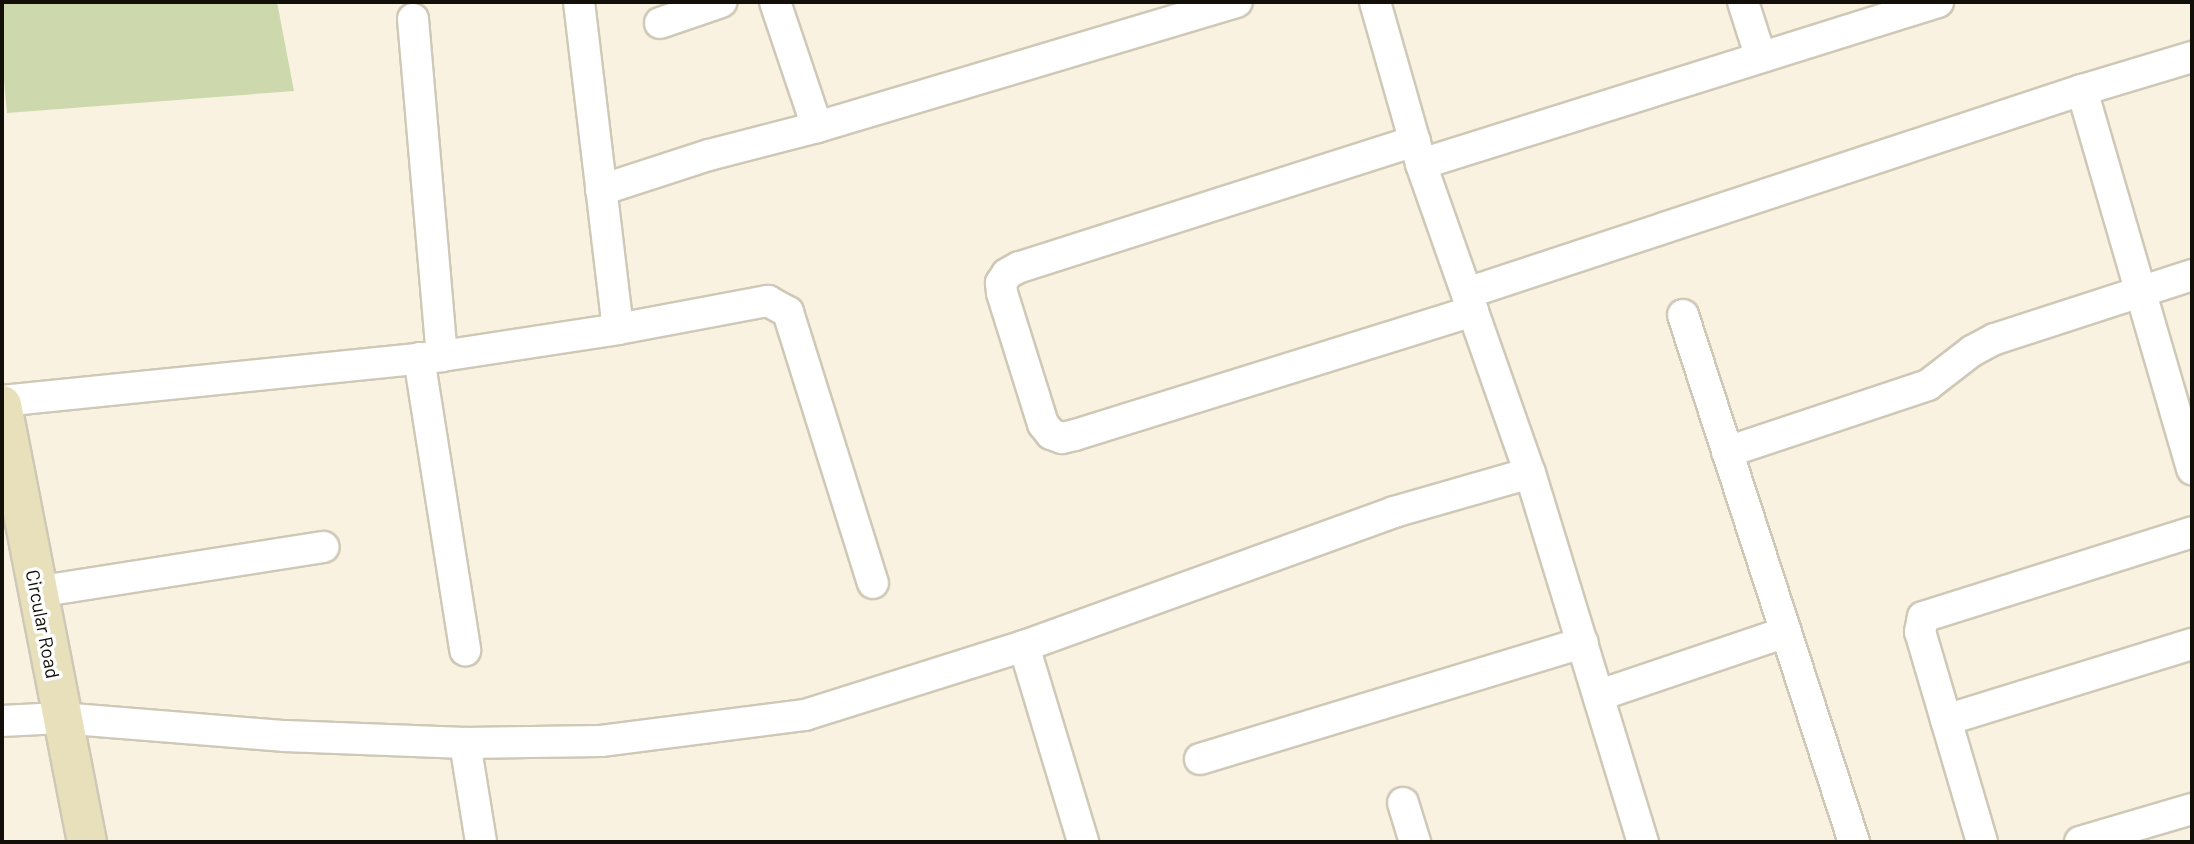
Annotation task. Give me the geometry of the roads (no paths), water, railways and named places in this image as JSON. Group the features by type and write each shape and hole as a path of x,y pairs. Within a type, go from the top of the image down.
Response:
{"main road":[{"name":"Circular Road","path":"2,403 60,718 86,842"}],"street":[{"path":"579,2 618,329"},
{"path":"660,23 721,2"},
{"path":"775,2 817,127"},
{"path":"601,190 709,155 817,127 1237,2"},
{"path":"1375,2 1418,153 1530,473 1643,842"},
{"path":"1743,2 1760,55"},
{"path":"1938,2 1019,267 1007,274 1001,283 1002,293 1043,424 1051,435 1062,438 1075,435 1470,302 2082,90 2192,57"},
{"path":"413,19 431,357 465,650"},
{"path":"2082,90 2190,450"},
{"path":"1727,452 1928,385 1972,351 1995,339 2192,275"},
{"path":"2,403 431,357 618,329 756,301 768,301 788,312 873,583"},
{"path":"1683,315 1854,842"},
{"path":"2,721 60,718 285,736 465,743 601,741 805,715 1024,646 1291,547 1394,512 1530,473"},
{"path":"1982,842 1920,632 1923,617 2192,533"},
{"path":"36,592 323,547"},
{"path":"1600,695 1786,632"},
{"path":"1200,759 1583,643"},
{"path":"1946,720 2192,644"},
{"path":"1024,646 1083,842"},
{"path":"465,743 481,842"},
{"path":"1403,803 1415,842"},
{"path":"2080,842 2192,809"}]}
